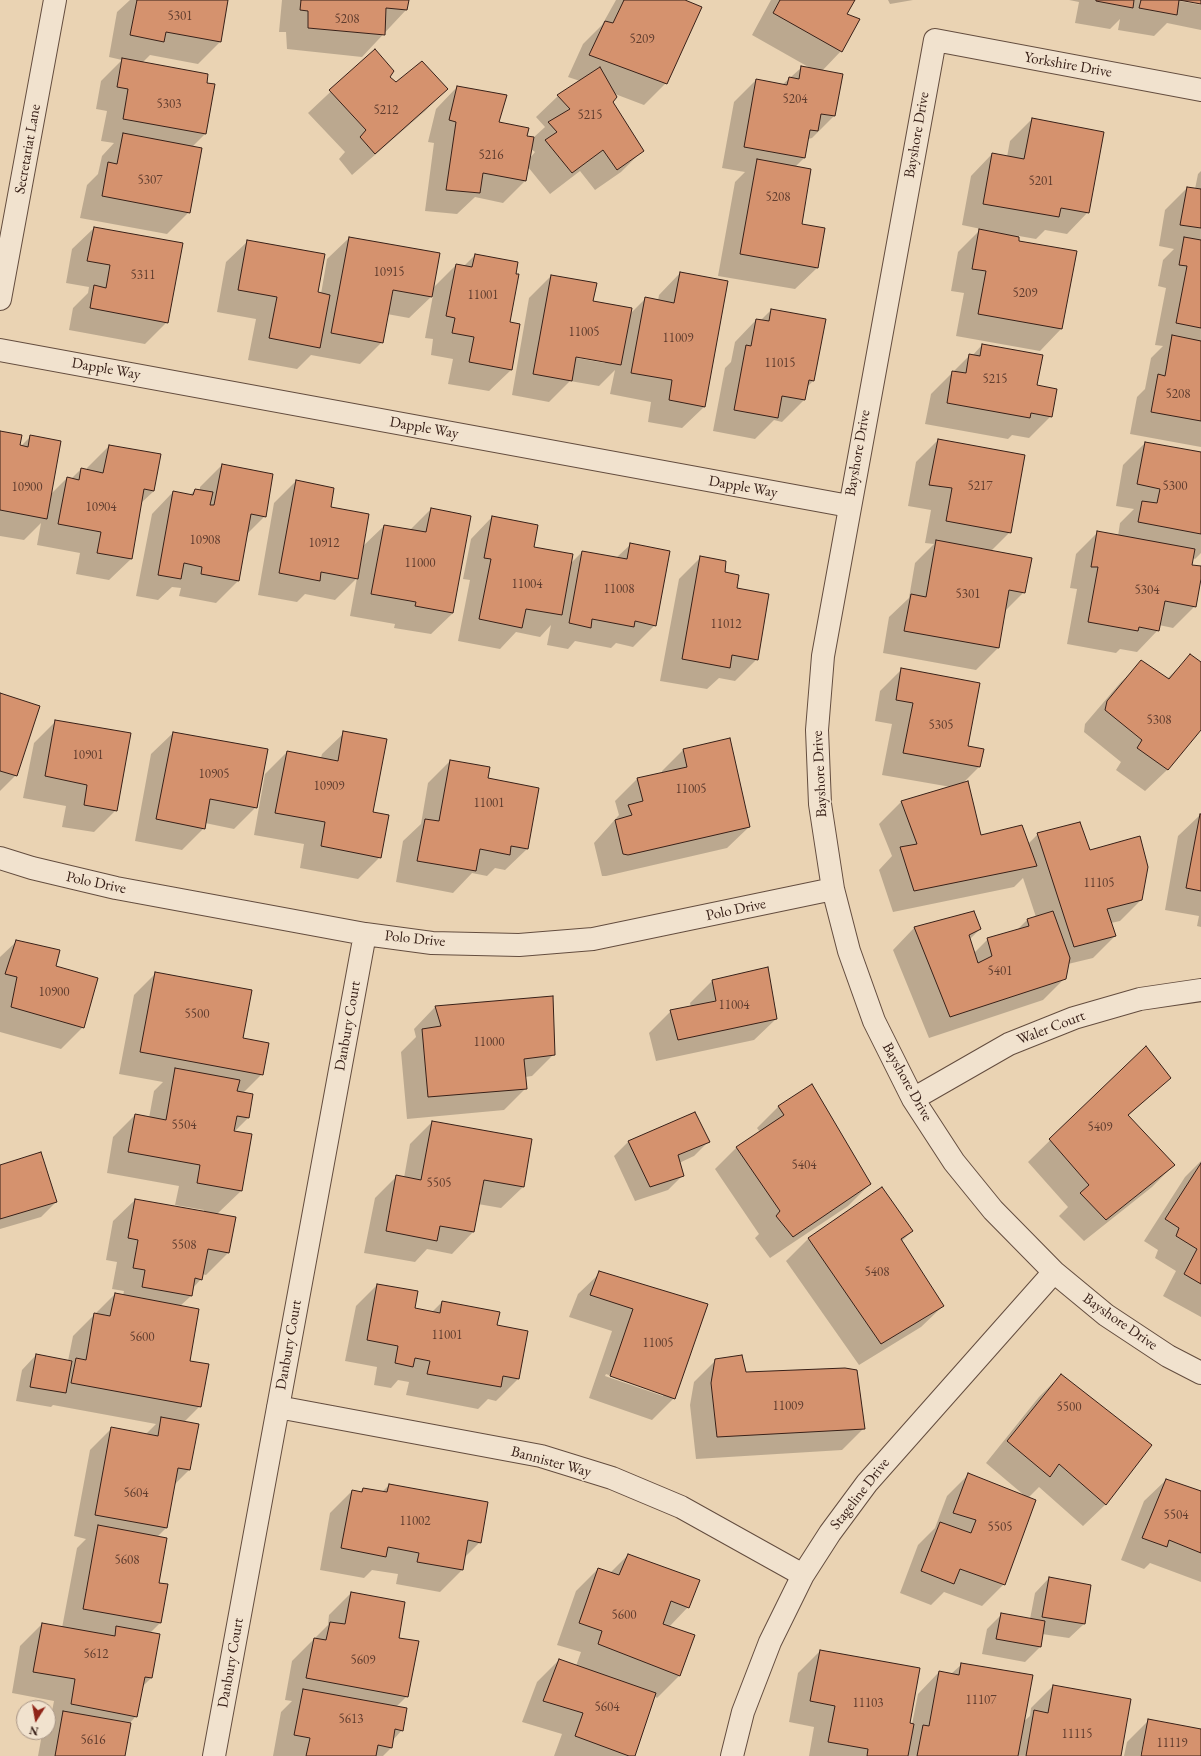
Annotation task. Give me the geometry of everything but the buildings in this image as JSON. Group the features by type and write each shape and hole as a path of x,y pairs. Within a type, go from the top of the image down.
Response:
{"street":[{"name":"Secretariat Lane","path":"0,299 55,0"},
{"name":"Yorkshire Drive","path":"934,40 1201,90"},
{"name":"Bayshore Drive","path":"934,40 823,656 817,730 820,804 833,890 849,951 874,1021 913,1099 954,1162 993,1210 1054,1272 1106,1315 1168,1356 1201,1373"},
{"name":"Dapple Way","path":"0,350 849,506"},
{"name":"Polo Drive","path":"0,858 32,868 116,888 365,934 432,943 518,945 593,939 833,890"},
{"name":"Danbury Court","path":"214,1756 365,934"},
{"name":"Waler Court","path":"913,1099 1009,1044 1074,1018 1140,999 1201,990"},
{"name":"Stageline Drive","path":"732,1756 742,1712 770,1642 803,1575 830,1532 867,1483 1054,1272"},
{"name":"Bannister Way","path":"278,1407 541,1456 612,1478 681,1507 803,1575"}]}
